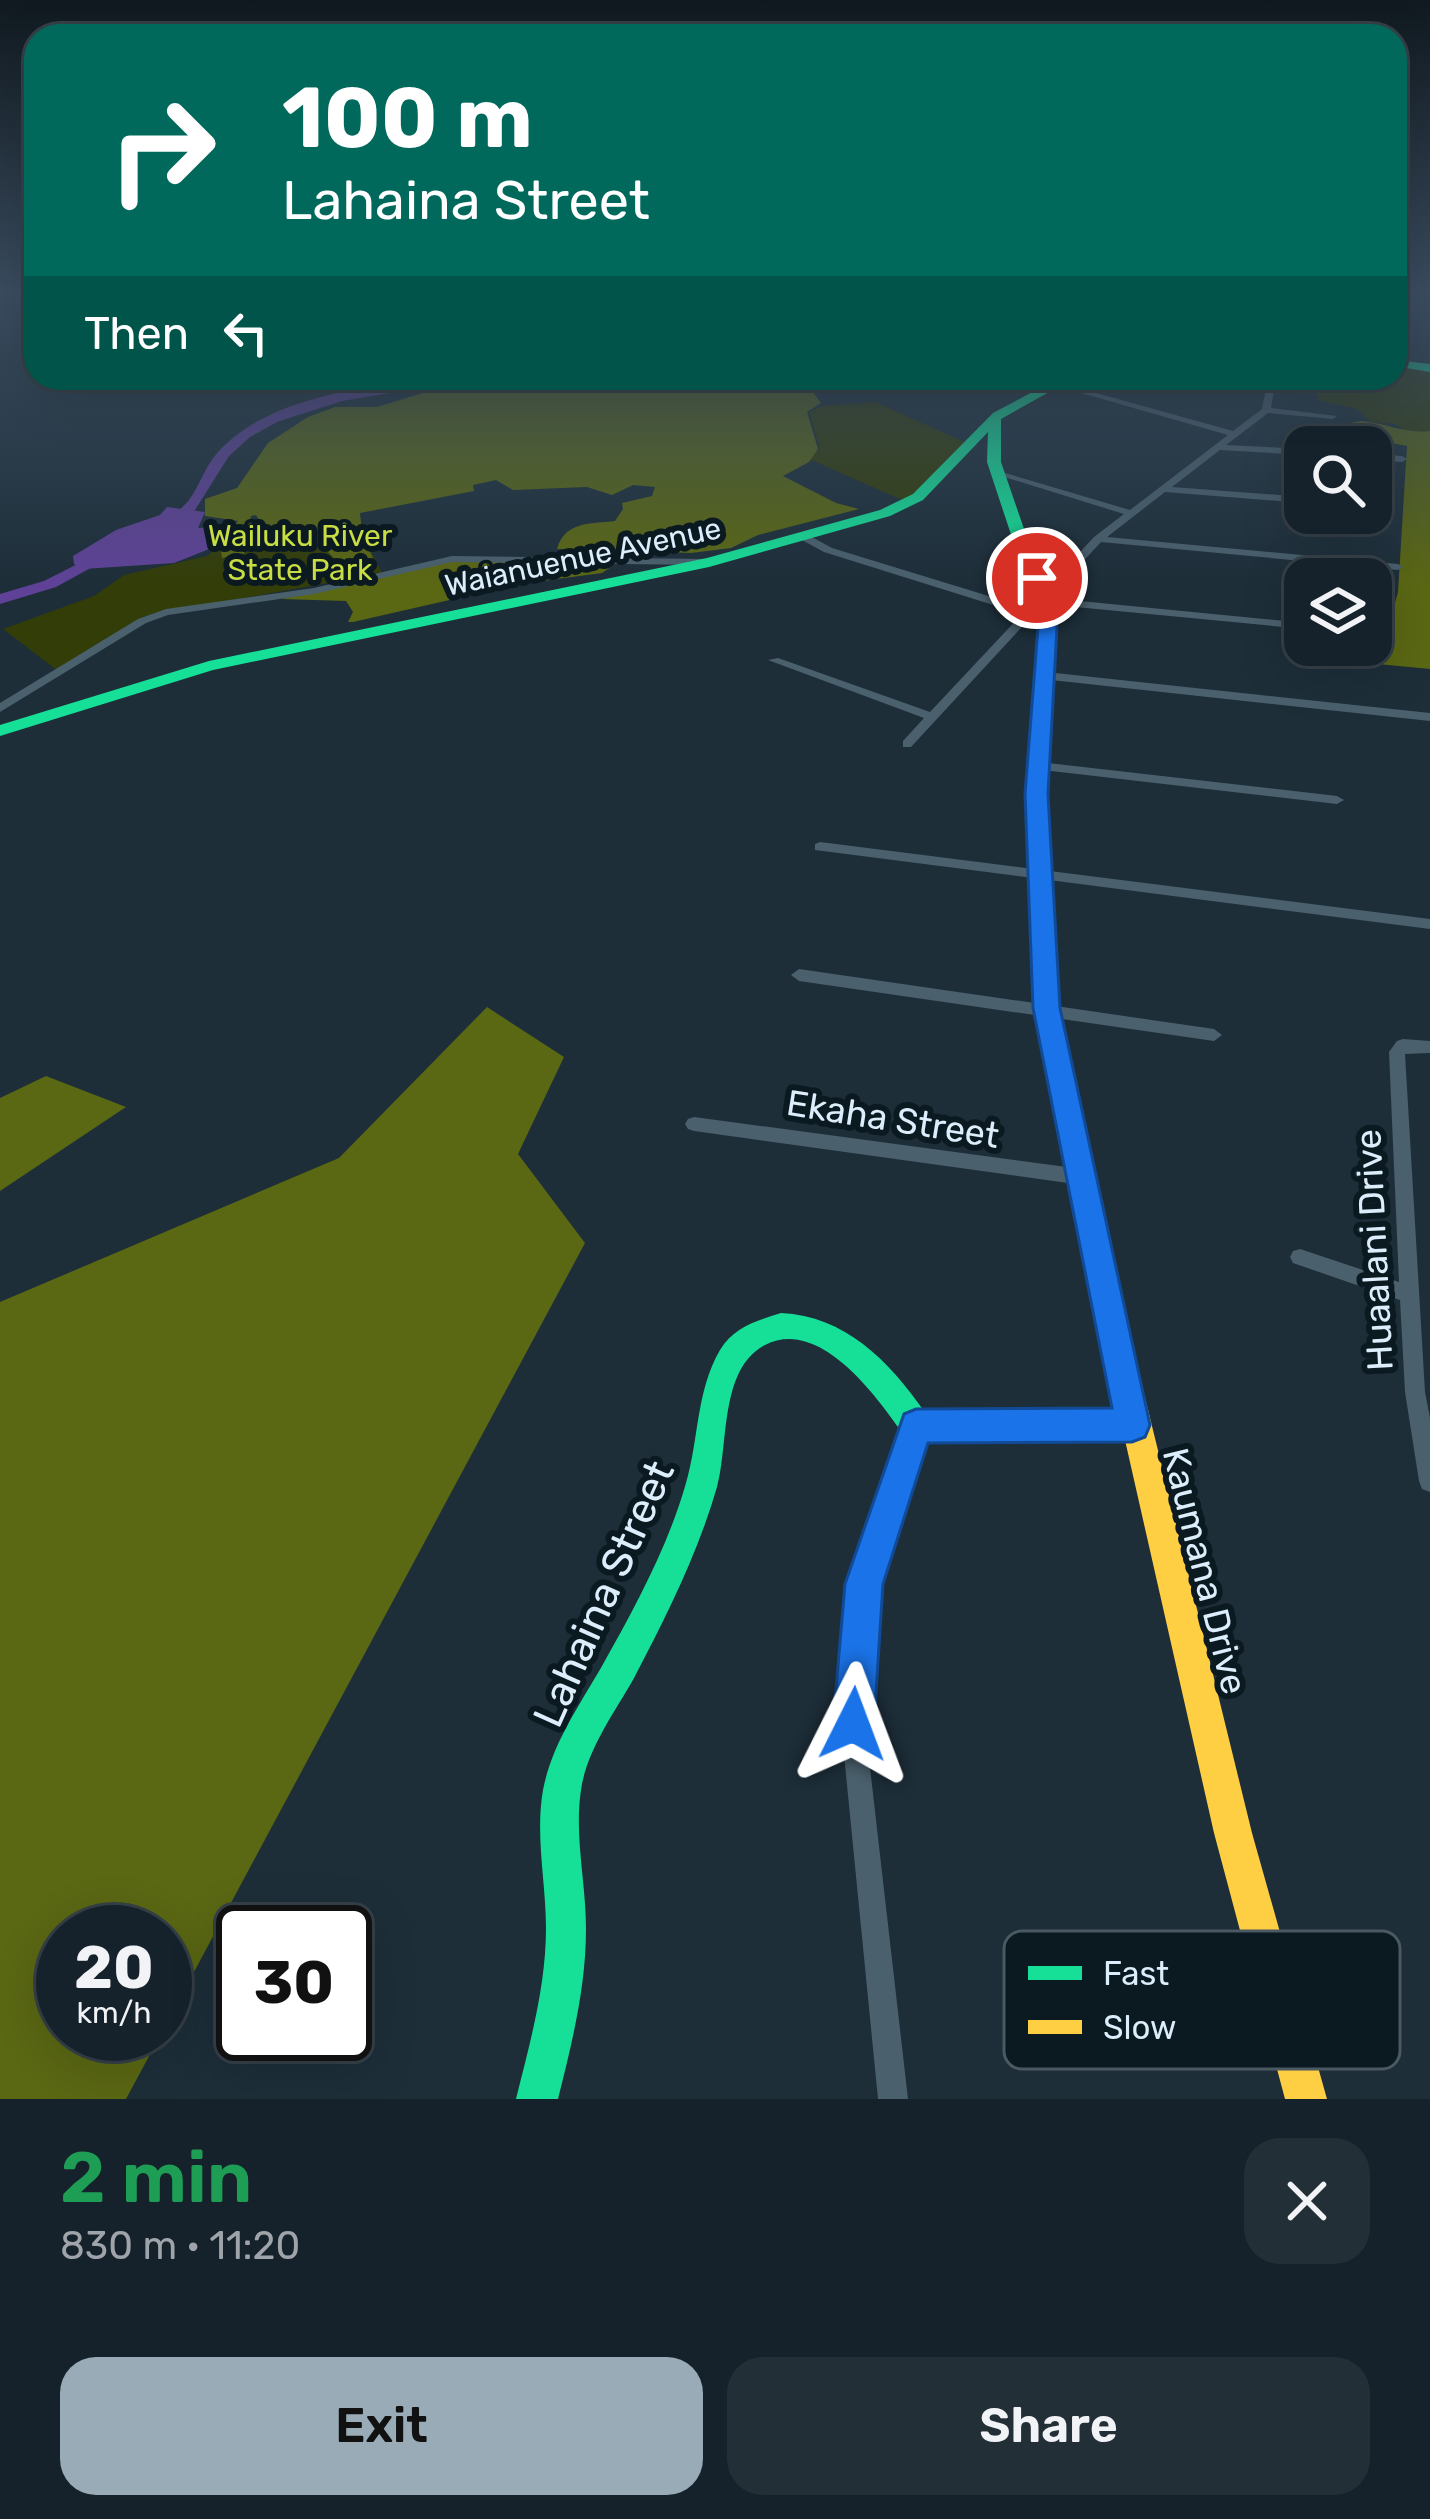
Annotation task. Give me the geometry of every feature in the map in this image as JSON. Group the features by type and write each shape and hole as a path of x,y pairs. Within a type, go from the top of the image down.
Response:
{"street":[{"name":"Waianuenue Avenue","path":"0,730 209,667 643,567 709,562 899,508 940,475 995,418 1037,390"},
{"path":"1086,390 1234,434"},
{"path":"1266,410 1270,390"},
{"path":"907,744 1054,579 1131,513 1266,410 1333,416"},
{"name":"Kaumana Drive","path":"995,418 991,426 998,472 1038,597 1046,676 1038,875 1047,1008 1132,1425 1260,1931"},
{"path":"1219,447 1284,451"},
{"path":"1392,458 1402,459"},
{"path":"940,475 998,472 1131,513"},
{"path":"1164,489 1284,498"},
{"path":"806,538 829,550 1038,597 1284,624"},
{"path":"1098,539 1398,567"},
{"path":"0,708 142,621 166,612 314,591 452,559 643,567"},
{"path":"774,660 932,717"},
{"path":"1046,676 1430,717"},
{"path":"1039,766 1337,800"},
{"path":"820,847 1430,924"},
{"path":"799,975 1214,1035"},
{"name":"Huaalani Drive","path":"1430,1047 1402,1045 1397,1052 1418,1429 1430,1481"},
{"name":"Ekaha Street","path":"694,1124 1082,1177"},
{"path":"1300,1257 1409,1294"},
{"name":"Lahaina Street","path":"537,2099 558,2018 566,1929 561,1791 578,1744 622,1664 704,1477 724,1371 738,1349 760,1331 791,1326 824,1334 860,1354 916,1426"},
{"path":"893,2099 853,1724 864,1584 916,1426 1132,1425"},
{"name":"Kaumana Drive","path":"1298,2069 1306,2099"}],"green space":[{"path":"811,390 821,403 807,412 818,449 809,462 783,476 836,503 859,509 758,535 731,548 691,553 557,549 572,529 615,521 622,503 652,496 655,487 633,485 612,495 587,487 513,490 496,480 473,485 474,491 360,513 374,561 366,571 349,569 309,539 269,535 256,515 251,516 244,554 222,558 221,552 231,544 230,529 238,521 205,516 205,499 237,488 268,443 308,417 335,407 377,407 426,392"},
{"path":"1317,390 1430,390 1430,431 1410,433 1395,424 1371,422 1357,409 1317,400"},
{"path":"875,402 969,444 909,503 807,458 820,449 809,412 822,406"},
{"path":"1361,421 1387,426 1340,426"},
{"path":"1392,427 1430,431 1430,669 1392,665 1407,446 1392,443"},
{"name":"Wailuku River State Park","path":"350,509 382,573 145,616 58,671 3,629 94,596 124,575 207,556 226,541 227,527"},
{"path":"453,561 618,562 602,573 520,584 353,622 348,622 353,612 346,601 281,599"},
{"path":"487,1007 564,1057 518,1154 585,1243 230,1905 216,1905 216,1931 192,1976 192,1905 36,1905 36,2061 146,2061 126,2099 0,2099 0,1302 339,1158"},
{"path":"46,1076 126,1107 0,1191 0,1098"}],"shaded area":[{"path":"167,507 205,512 198,528 229,526 222,544 174,563 83,569 74,564 73,556 116,530 160,515"}],"waterway":[{"path":"168,525 197,499 224,453 245,434 305,407 384,390"},
{"path":"0,599 50,584 110,553"}],"traffic: fast":[{"path":"0,731 209,666 709,562 885,513 918,497 997,416 1046,390"},
{"path":"995,418 994,462 1047,619 1036,807 1047,1008 1110,1312"},
{"path":"537,2099 563,1971 566,1928 559,1825 566,1774 685,1531 702,1484 722,1381 741,1346 756,1334 781,1326 804,1327 827,1336 869,1367 916,1426 1133,1425"}],"traffic: slow":[{"path":"1037,578 1054,579 1067,570"},
{"path":"1110,1312 1260,1931"},
{"path":"1298,2069 1306,2099"}],"route":[{"path":"853,1724 864,1584 916,1426 1132,1425 1047,1008 1036,794 1048,627 1037,578"}]}
